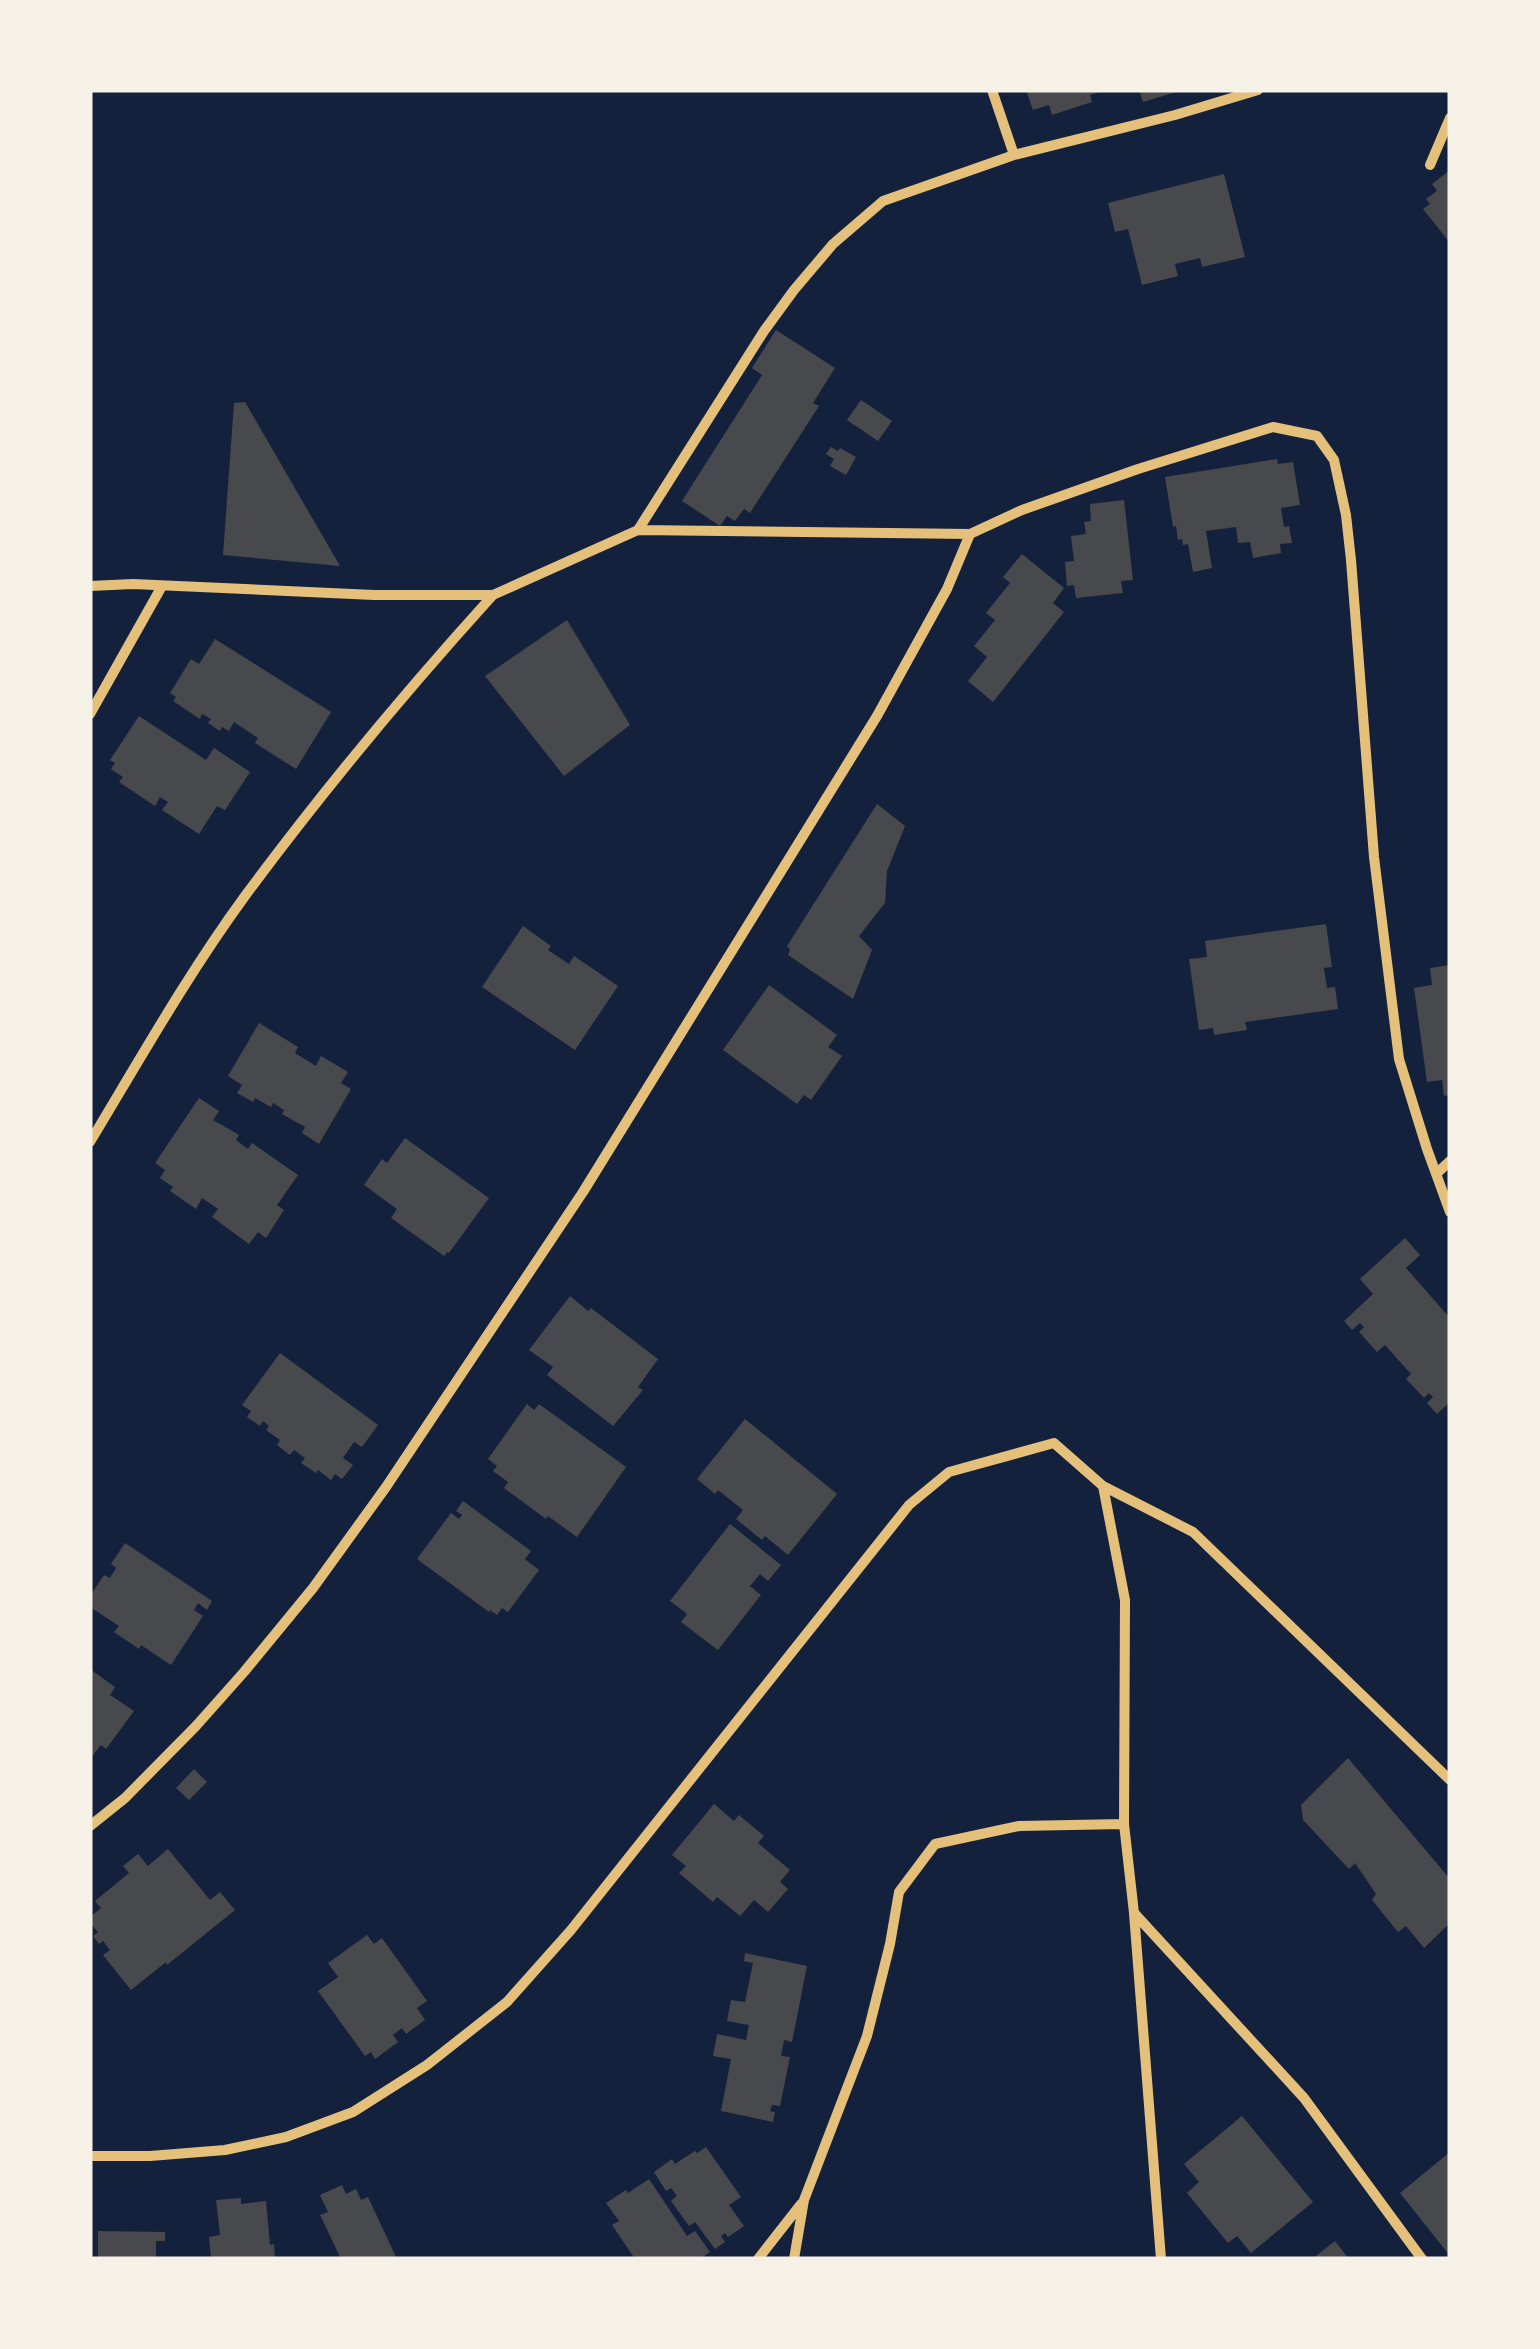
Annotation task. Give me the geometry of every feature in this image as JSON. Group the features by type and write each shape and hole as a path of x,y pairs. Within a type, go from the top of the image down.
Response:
{"street":[{"path":"992,90 1014,155"},
{"path":"638,530 794,290 833,244 883,201 1014,155 1258,90"},
{"path":"1430,165 1450,118"},
{"path":"90,1142 178,995 244,898 434,660 494,596 638,530 970,534 1022,510 1273,426 1317,436 1334,460 1350,545 1374,857 1399,1059 1450,1212"},
{"path":"90,1826 125,1798 244,1672 313,1588 386,1486 583,1192 868,732 947,589 970,534"},
{"path":"90,586 494,596"},
{"path":"90,714 162,586"},
{"path":"1436,1174 1450,1162"},
{"path":"90,2156 225,2150 286,2137 353,2112 427,2065 507,2002 571,1930 910,1506 949,1472 1054,1443 1103,1486 1193,1532 1450,1780"},
{"path":"1103,1486 1124,1600 1124,1824 1161,2259"},
{"path":"794,2259 804,2200 866,2036 899,1892 935,1844 1019,1826 1124,1824"},
{"path":"1134,1914 1304,2098 1422,2259"},
{"path":"758,2259 804,2200"}],"building":[{"path":"1026,90 1102,91 1090,95 1092,102 1052,115 1049,105 1033,110"},
{"path":"1139,90 1179,90 1179,91 1143,102"},
{"path":"1450,170 1450,243 1423,209 1430,204 1426,199 1437,191 1432,184"},
{"path":"1224,174 1245,257 1202,267 1200,258 1175,264 1178,276 1142,285 1128,229 1115,232 1108,203"},
{"path":"776,330 835,368 813,403 819,406 750,513 744,509 735,521 727,516 720,526 682,501 762,375 752,368"},
{"path":"861,400 892,421 878,441 847,420"},
{"path":"245,402 340,566 223,555 234,403"},
{"path":"831,447 856,457 846,475 830,466 834,459 826,454"},
{"path":"1277,459 1278,464 1293,462 1300,505 1281,508 1292,543 1280,544 1281,553 1253,558 1250,542 1238,543 1236,527 1206,531 1212,568 1193,572 1188,544 1178,540 1176,526 1173,527 1165,477"},
{"path":"1124,500 1133,580 1121,581 1123,593 1076,598 1074,585 1067,586 1065,562 1074,561 1071,536 1086,534 1084,522 1091,521 1090,504"},
{"path":"1022,554 1064,588 1053,603 1064,612 993,702 968,681 987,657 974,646 995,620 986,613 1010,583 1003,577"},
{"path":"567,620 630,725 564,776 485,676"},
{"path":"215,639 331,712 296,769 255,743 258,738 234,722 229,731 222,727 220,731 208,723 211,719 202,714 200,719 173,701 176,697 170,693 191,659 199,664"},
{"path":"139,716 206,760 214,748 250,772 225,810 217,806 199,834 162,810 168,802 160,797 155,806 119,782 123,777 111,769 115,763 110,760"},
{"path":"877,804 905,826 887,871 885,903 859,936 872,950 853,999 788,955 787,946"},
{"path":"1326,924 1332,967 1324,968 1327,988 1335,987 1338,1009 1245,1022 1247,1030 1214,1035 1213,1028 1199,1030 1189,959 1207,957 1205,941"},
{"path":"523,926 569,964 574,956 618,986 575,1050 482,987"},
{"path":"1450,965 1450,1095 1444,1096 1442,1080 1427,1082 1414,988 1432,985 1430,968"},
{"path":"769,985 837,1035 828,1047 842,1056 811,1100 804,1095 797,1104 723,1050"},
{"path":"259,1023 298,1047 295,1053 316,1066 321,1056 348,1072 341,1083 351,1089 319,1144 302,1133 305,1127 282,1114 284,1110 273,1103 271,1107 255,1098 253,1102 237,1093 242,1085 228,1076"},
{"path":"199,1098 219,1111 213,1120 239,1135 236,1140 248,1149 252,1143 298,1175 277,1205 284,1210 266,1238 258,1232 249,1244 212,1217 218,1209 202,1198 196,1209 170,1191 173,1187 160,1178 165,1170 155,1163"},
{"path":"405,1138 489,1198 444,1256 391,1218 397,1209 364,1185 382,1159 387,1163"},
{"path":"1405,1238 1420,1255 1406,1268 1450,1318 1450,1402 1437,1414 1427,1403 1433,1397 1429,1393 1424,1398 1406,1379 1411,1374 1385,1345 1377,1352 1359,1332 1364,1327 1360,1323 1352,1330 1344,1321 1373,1294 1360,1279"},
{"path":"570,1296 658,1359 638,1387 643,1390 613,1426 547,1375 553,1367 529,1350"},
{"path":"280,1353 378,1425 362,1447 354,1442 343,1458 353,1465 342,1479 335,1474 331,1480 318,1470 316,1473 301,1463 305,1458 294,1450 290,1455 277,1445 280,1440 266,1430 269,1426 263,1421 260,1426 247,1417 251,1411 242,1405"},
{"path":"527,1404 534,1410 539,1404 626,1467 577,1537 504,1488 508,1482 493,1471 497,1466 488,1459"},
{"path":"745,1419 837,1494 788,1555 736,1519 743,1510 697,1479"},
{"path":"463,1501 531,1551 525,1559 539,1570 508,1612 502,1608 497,1615 489,1612 417,1559 451,1513 459,1519 462,1515 456,1511"},
{"path":"730,1524 781,1565 768,1581 760,1574 750,1586 761,1595 718,1650 681,1622 687,1614 670,1601"},
{"path":"125,1543 212,1601 207,1610 198,1603 194,1610 203,1616 171,1665 114,1632 119,1626 90,1607 90,1596 104,1575 110,1578 116,1568 111,1564"},
{"path":"90,1669 115,1687 110,1695 134,1711 106,1749 101,1745 90,1759"},
{"path":"1348,1758 1450,1879 1450,1923 1424,1948 1406,1926 1398,1932 1372,1900 1376,1894 1355,1863 1349,1869 1303,1820 1301,1805"},
{"path":"194,1769 207,1782 189,1800 176,1788"},
{"path":"714,1804 734,1821 739,1815 764,1836 758,1843 790,1870 780,1882 788,1889 768,1912 754,1900 740,1916 717,1897 713,1902 679,1873 686,1866 672,1855"},
{"path":"168,1849 210,1900 220,1892 235,1910 131,1990 103,1955 110,1950 93,1936 98,1932 90,1917 101,1908 95,1901 129,1873 123,1866 138,1854 148,1866"},
{"path":"367,1935 374,1944 382,1938 427,2001 417,2008 425,2020 406,2034 402,2028 393,2035 398,2042 375,2059 371,2052 365,2056 318,1991 338,1977 328,1963"},
{"path":"745,1953 807,1966 792,2042 784,2040 781,2056 790,2057 780,2106 772,2105 770,2111 775,2112 773,2122 721,2111 731,2059 713,2056 717,2034 746,2040 749,2025 727,2021 731,2000 745,2002 753,1963 744,1961"},
{"path":"1242,2116 1313,2202 1251,2253 1237,2236 1228,2243 1187,2193 1199,2182 1184,2164"},
{"path":"706,2147 741,2197 729,2205 744,2226 728,2237 725,2233 721,2236 725,2242 715,2249 695,2222 689,2226 671,2201 677,2196 671,2188 666,2191 654,2172 672,2159 675,2164"},
{"path":"1450,2152 1450,2256 1400,2193"},
{"path":"649,2179 687,2236 695,2231 710,2252 700,2259 635,2259 612,2225 619,2221 606,2203"},
{"path":"342,2185 346,2194 356,2189 361,2200 368,2197 397,2259 341,2259 320,2215 328,2212 320,2195"},
{"path":"241,2198 241,2204 266,2201 275,2259 211,2259 209,2237 220,2235 216,2200"},
{"path":"98,2231 165,2232 165,2241 156,2241 156,2259 98,2259"},
{"path":"1335,2241 1349,2259 1312,2259"}]}
